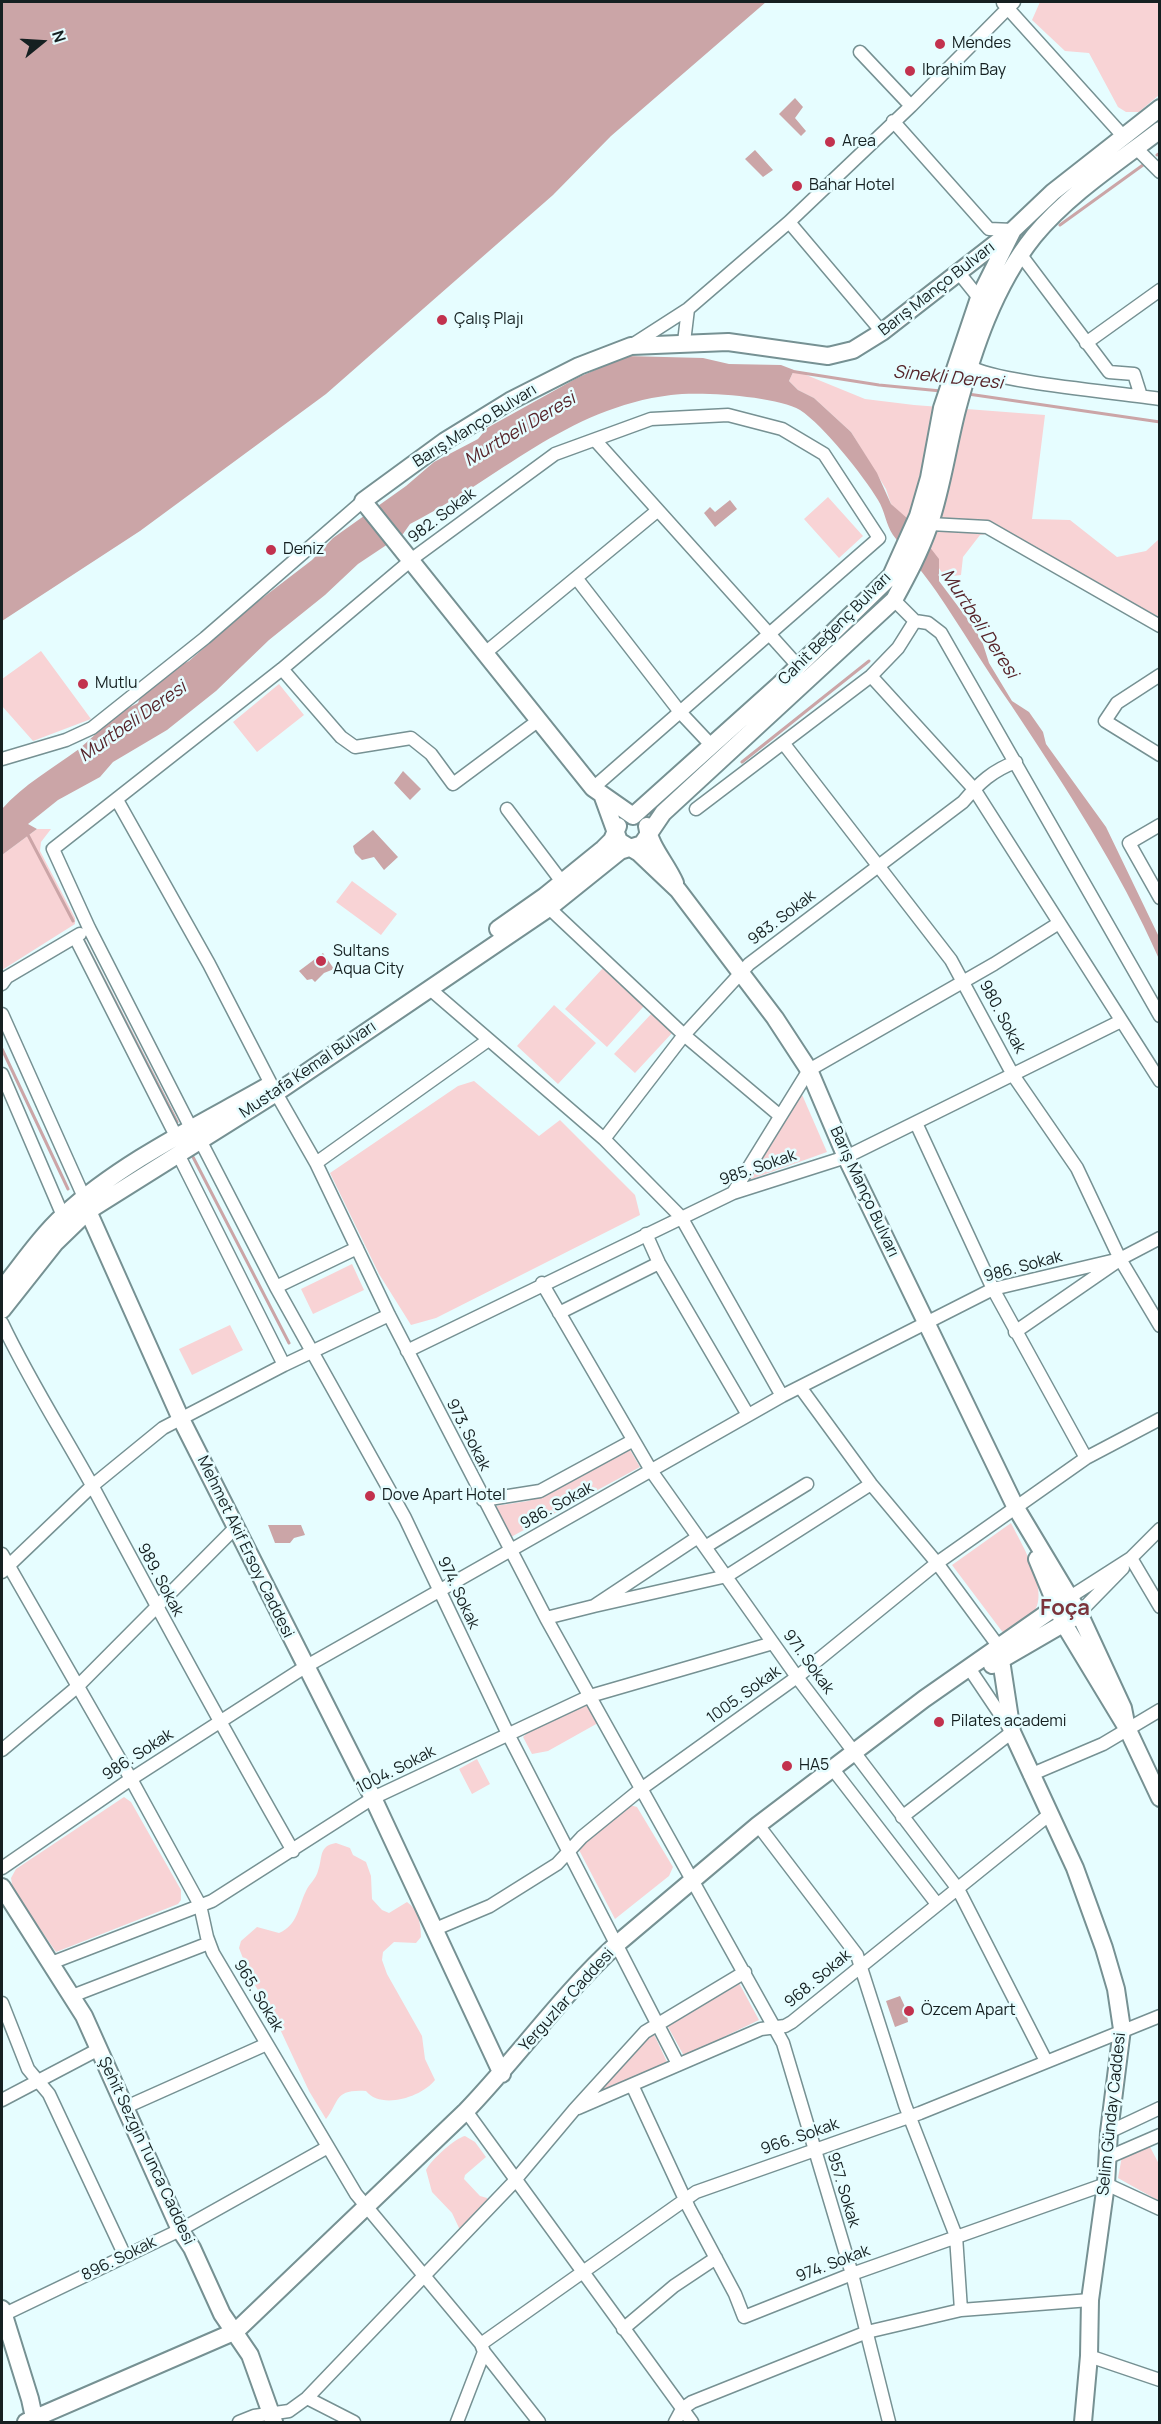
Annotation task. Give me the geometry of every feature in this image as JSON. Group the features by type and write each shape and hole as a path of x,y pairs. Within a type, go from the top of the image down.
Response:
{"street":[{"path":"631,346 688,309 789,222 893,121 912,106 1007,4 1123,136"},
{"path":"860,52 912,106"},
{"name":"Cahit Beğenç Bulvarı","path":"648,833 656,820 689,788 894,600 909,574 926,522 929,478 958,382 979,298 1013,230 1053,192 1160,108"},
{"path":"893,121 989,229 1013,230 1035,235"},
{"name":"Cahit Beğenç Bulvarı","path":"958,382 970,366 990,310 1035,235 1081,190 1160,130"},
{"path":"1136,148 1159,169"},
{"path":"789,222 882,332"},
{"name":"Barış Manço Bulvarı","path":"363,501 445,441 510,401 579,366 631,346 684,342 728,342 828,356 853,350 882,332 1013,230"},
{"path":"1021,255 1108,372 1134,374 1141,396"},
{"path":"959,273 979,298"},
{"path":"1086,343 1160,290"},
{"path":"684,342 688,309"},
{"path":"970,366 977,371 1015,378 1160,399"},
{"name":"982. Sokak","path":"53,849 282,669 410,561 555,454 651,419 728,415 782,429 824,454 879,538 769,635"},
{"path":"595,440 798,666"},
{"path":"2,759 92,728 189,651 363,501 598,793 617,829 619,841 630,847 642,844 648,833 644,821 598,793"},
{"path":"485,653 657,511"},
{"path":"926,522 987,527 1160,626"},
{"name":"Cahit Beğenç Bulvarı","path":"633,816 798,666 891,576 902,555 926,522"},
{"path":"577,579 680,712 712,746"},
{"path":"894,600 915,621 928,623 941,633 1160,1016"},
{"path":"696,809 872,675 898,648 915,621"},
{"path":"598,793 680,712 769,635"},
{"path":"282,669 341,737 355,747 411,738 430,754 453,784 538,720"},
{"path":"872,675 974,789 1160,1081"},
{"path":"1160,675 1117,703 1105,720 1160,755"},
{"name":"980. Sokak","path":"784,744 879,865 964,981 1013,1075 1077,1168 1120,1259 1160,1326"},
{"name":"983. Sokak","path":"604,1139 684,1035 741,972 963,802 997,769 1016,762"},
{"name":"973. Sokak","path":"117,800 209,964 273,1088 316,1163 389,1315 483,1500 692,1882"},
{"path":"507,809 562,882"},
{"path":"617,829 621,820 633,816"},
{"path":"1160,825 1129,843 1160,898"},
{"name":"Mustafa Kemal Bulvarı","path":"273,1088 562,882 603,849 612,840 617,829"},
{"name":"Barış Manço Bulvarı","path":"648,833 669,868 678,890"},
{"name":"Barış Manço Bulvarı","path":"630,847 678,890 741,972 809,1070 846,1156 1063,1601 1064,1624 1127,1728 1160,1798"},
{"name":"Mustafa Kemal Bulvarı","path":"2,1288 63,1216 430,989 549,908 620,851 630,847"},
{"name":"974. Sokak","path":"53,849 187,1140 276,1287 394,1498 508,1734 678,2064"},
{"path":"549,908 684,1035 779,1115"},
{"path":"733,1193 779,1115 809,1070 964,981 1059,923"},
{"path":"2,984 7,977 89,928"},
{"path":"75,937 187,1140 284,1365"},
{"path":"430,989 487,1041 604,1139 681,1217 782,1396"},
{"name":"Mehmet Akif Ersoy Caddesi","path":"2,1014 180,1418 373,1798 502,2074"},
{"name":"985. Sokak","path":"407,1351 542,1283 733,1193 846,1156 1121,1020"},
{"path":"316,1163 487,1041"},
{"path":"2,1074 63,1216"},
{"path":"916,1123 993,1289 1086,1458"},
{"name":"Mustafa Kemal Bulvarı","path":"2,1310 87,1203"},
{"path":"646,1234 659,1263 748,1414"},
{"name":"986. Sokak","path":"2,1868 131,1779 305,1667 438,1589 652,1472 748,1414 993,1289 1120,1259 1160,1238"},
{"path":"276,1287 357,1248"},
{"path":"1016,1332 1120,1259"},
{"path":"559,1313 659,1263"},
{"name":"971. Sokak","path":"542,1283 652,1472 728,1576 797,1677 958,1889 1046,2061"},
{"path":"4,1564 92,1486 164,1428 284,1365 389,1315"},
{"name":"989. Sokak","path":"2,1323 25,1372 92,1486 219,1722 293,1851"},
{"path":"800,1387 871,1485 937,1563 1000,1654"},
{"name":"1005. Sokak","path":"434,1930 490,1906 557,1864 582,1838 642,1789 797,1677 937,1563 1018,1511 1086,1458 1160,1419"},
{"path":"483,1500 540,1491 632,1441"},
{"path":"594,1606 701,1542 807,1484"},
{"path":"546,1618 728,1576 871,1485"},
{"path":"2,1750 77,1687 235,1528"},
{"path":"1000,1654 1063,1601 1128,1560 1160,1529"},
{"path":"1000,1654 1064,1624 1079,1613 1119,1575 1128,1560"},
{"path":"1128,1560 1160,1607"},
{"name":"965. Sokak","path":"4,1564 131,1779 200,1905 209,1943 350,2186 483,2348 539,2422"},
{"name":"Barış Manço Bulvarı","path":"1063,1601 1079,1613 1123,1708 1127,1728"},
{"name":"1004. Sokak","path":"51,1963 200,1905 293,1851 373,1798 590,1696 773,1643"},
{"name":"Yerguzlar Caddesi","path":"236,2331 466,2111 502,2074 596,1963 617,1944 758,1825 854,1751 924,1699 1000,1654"},
{"name":"Selim Günday Caddesi","path":"1000,1654 1012,1732 1075,1868 1116,1989 1122,2030 1109,2132 1106,2184 1090,2300 1089,2356 1083,2422"},
{"path":"902,1816 1012,1732 971,1671"},
{"path":"1030,1775 1103,1744 1160,1710"},
{"path":"832,1768 937,1905"},
{"name":"968. Sokak","path":"574,2110 761,2029 775,2028 792,2022 1050,1814"},
{"path":"758,1825 857,1954 910,2116 956,2236 962,2310"},
{"name":"957. Sokak","path":"692,1882 745,1972 789,2060 852,2274 889,2422"},
{"name":"Şehit Sezgin Tunca Caddesi","path":"2,1887 72,1996 99,2049 180,2230 192,2248 222,2314 236,2331 250,2355 273,2419"},
{"path":"72,1996 209,1943"},
{"path":"238,2422 255,2416 273,2419 307,2398 515,2180 574,2110 645,2032 745,1972"},
{"path":"2,2003 28,2068 49,2094 125,2256"},
{"name":"966. Sokak","path":"483,2348 581,2271 684,2199 707,2187 910,2116 1160,2016"},
{"path":"126,2107 267,2044"},
{"path":"2,2100 99,2049"},
{"path":"623,2329 674,2286 716,2258 684,2199 632,2085"},
{"path":"1109,2132 1160,2108"},
{"path":"466,2111 692,2422"},
{"path":"1109,2157 1158,2139"},
{"name":"896. Sokak","path":"2,2312 180,2230 328,2147"},
{"path":"1106,2184 1160,2209"},
{"name":"974. Sokak","path":"716,2258 744,2317 852,2274 1106,2184"},
{"path":"675,2422 682,2409 692,2402 867,2332 962,2310 1090,2300"},
{"path":"2,2312 30,2399 31,2421 167,2364 236,2331"},
{"path":"457,2422 483,2348"},
{"path":"1089,2356 1160,2380"},
{"path":"307,2398 354,2422"}],"shaded area":[{"path":"1040,2 1159,2 1159,95 1139,112 1126,112 1118,107 1089,53 1065,51 1032,20"},
{"path":"794,370 865,399 1045,415 1032,519 1070,520 1117,557 1146,551 1159,539 1159,617 1000,532 980,535 963,557 961,575 945,577 905,518 891,504 886,489 851,432 814,398 798,390 789,381"},
{"path":"828,497 863,536 839,558 804,519"},
{"path":"41,651 91,719 33,741 2,706 2,679"},
{"path":"279,684 304,715 257,752 233,722"},
{"path":"37,829 51,829 41,842 40,851 75,918 75,924 2,970 2,855"},
{"path":"352,881 397,914 381,935 336,902"},
{"path":"603,968 644,1006 607,1047 565,1009"},
{"path":"554,1005 596,1043 558,1084 517,1046"},
{"path":"652,1013 673,1032 635,1073 614,1054"},
{"path":"474,1081 539,1136 560,1120 635,1195 640,1215 436,1318 411,1325 379,1274 330,1173 458,1086"},
{"path":"800,1090 827,1152 746,1181"},
{"path":"352,1264 364,1290 313,1314 301,1289"},
{"path":"230,1325 243,1350 192,1375 179,1349"},
{"path":"629,1448 640,1467 511,1537 495,1506 528,1501 549,1493"},
{"path":"1011,1523 1027,1554 1039,1592 1034,1612 1004,1634 952,1565"},
{"path":"586,1703 598,1723 548,1751 532,1754 523,1737 529,1731"},
{"path":"477,1759 490,1784 472,1794 459,1769"},
{"path":"124,1797 131,1802 181,1890 181,1900 178,1904 56,1952 13,1890 11,1878 16,1869"},
{"path":"630,1805 637,1807 673,1867 669,1876 615,1919 578,1848"},
{"path":"336,1843 350,1848 353,1855 366,1862 371,1876 372,1899 382,1910 389,1913 407,1902 416,1913 421,1937 416,1943 394,1942 383,1952 382,1960 387,1974 422,2036 425,2059 435,2080 421,2092 401,2099 381,2100 366,2091 348,2092 339,2098 326,2119 309,2091 272,2012 251,1979 239,1948 241,1941 257,1927 279,1933 290,1925 297,1915 307,1888 317,1874 322,1853 326,1847"},
{"path":"739,1983 759,2020 684,2056 667,2025"},
{"path":"652,2030 667,2062 600,2092"},
{"path":"465,2136 475,2142 486,2157 465,2175 464,2179 480,2196 487,2198 487,2202 465,2227 459,2228 452,2213 432,2192 426,2170 444,2150"},
{"path":"1149,2145 1159,2164 1159,2201 1118,2178 1122,2156"}],"water":[{"path":"2,2 766,2 611,136 553,195 326,394 140,531 2,621"},
{"path":"795,98 803,107 795,118 806,131 801,136 779,114"},
{"path":"755,150 773,170 763,177 745,159"},
{"name":"Murtbeli Deresi","path":"626,356 703,358 729,364 781,365 794,370 789,381 798,390 814,398 851,432 877,473 891,504 908,519 939,559 939,581 982,641 989,663 1012,701 1029,712 1043,732 1046,744 1106,827 1159,937 1159,959 1127,893 1091,829 946,605 893,535 880,504 863,478 820,427 800,410 774,401 737,396 671,395 633,402 598,414 534,448 410,524 403,534 358,564 325,595 269,640 216,691 167,730 113,762 100,777 58,800 28,824 37,829 2,855 2,809 11,800 29,784 79,749 114,718 138,703 140,698 179,666 189,661 252,606 312,560 333,538 406,486 434,462 478,439 487,428 577,378"},
{"path":"730,500 737,509 715,527 704,513 710,507 715,512"},
{"path":"403,771 421,789 410,800 394,783"},
{"path":"373,830 398,857 384,870 374,857 362,860 355,853 353,846"},
{"name":"Sultans Aqua City","path":"323,953 334,969 324,973 315,982 312,979 307,980 299,971"},
{"path":"268,1525 301,1525 305,1535 294,1538 290,1543 275,1543"},
{"path":"900,1996 906,2009 908,2022 895,2027 886,2001"}],"waterway":[{"path":"1060,225 1143,165"},
{"name":"Sinekli Deresi","path":"790,371 879,385 941,391"},
{"name":"Sinekli Deresi","path":"968,394 1160,422"},
{"path":"742,762 869,661"},
{"path":"28,835 73,921"},
{"path":"82,937 177,1122"},
{"path":"2,1049 68,1189"},
{"path":"193,1157 289,1343"}],"place":[{"name":"Mendes","path":"940,44"},
{"name":"Ibrahim Bay","path":"910,71"},
{"name":"Area","path":"830,142"},
{"name":"Bahar Hotel","path":"797,186"},
{"name":"Çalış Plajı","path":"442,320"},
{"name":"Deniz","path":"271,550"},
{"name":"Mutlu","path":"83,684"},
{"name":"Sultans Aqua City","path":"321,961"},
{"name":"Dove Apart Hotel","path":"370,1496"},
{"name":"Pilates academi","path":"939,1722"},
{"name":"HA5","path":"787,1766"},
{"name":"Özcem Apart","path":"909,2011"}],"district":[{"name":"Foça","path":"1065,1609"}]}
